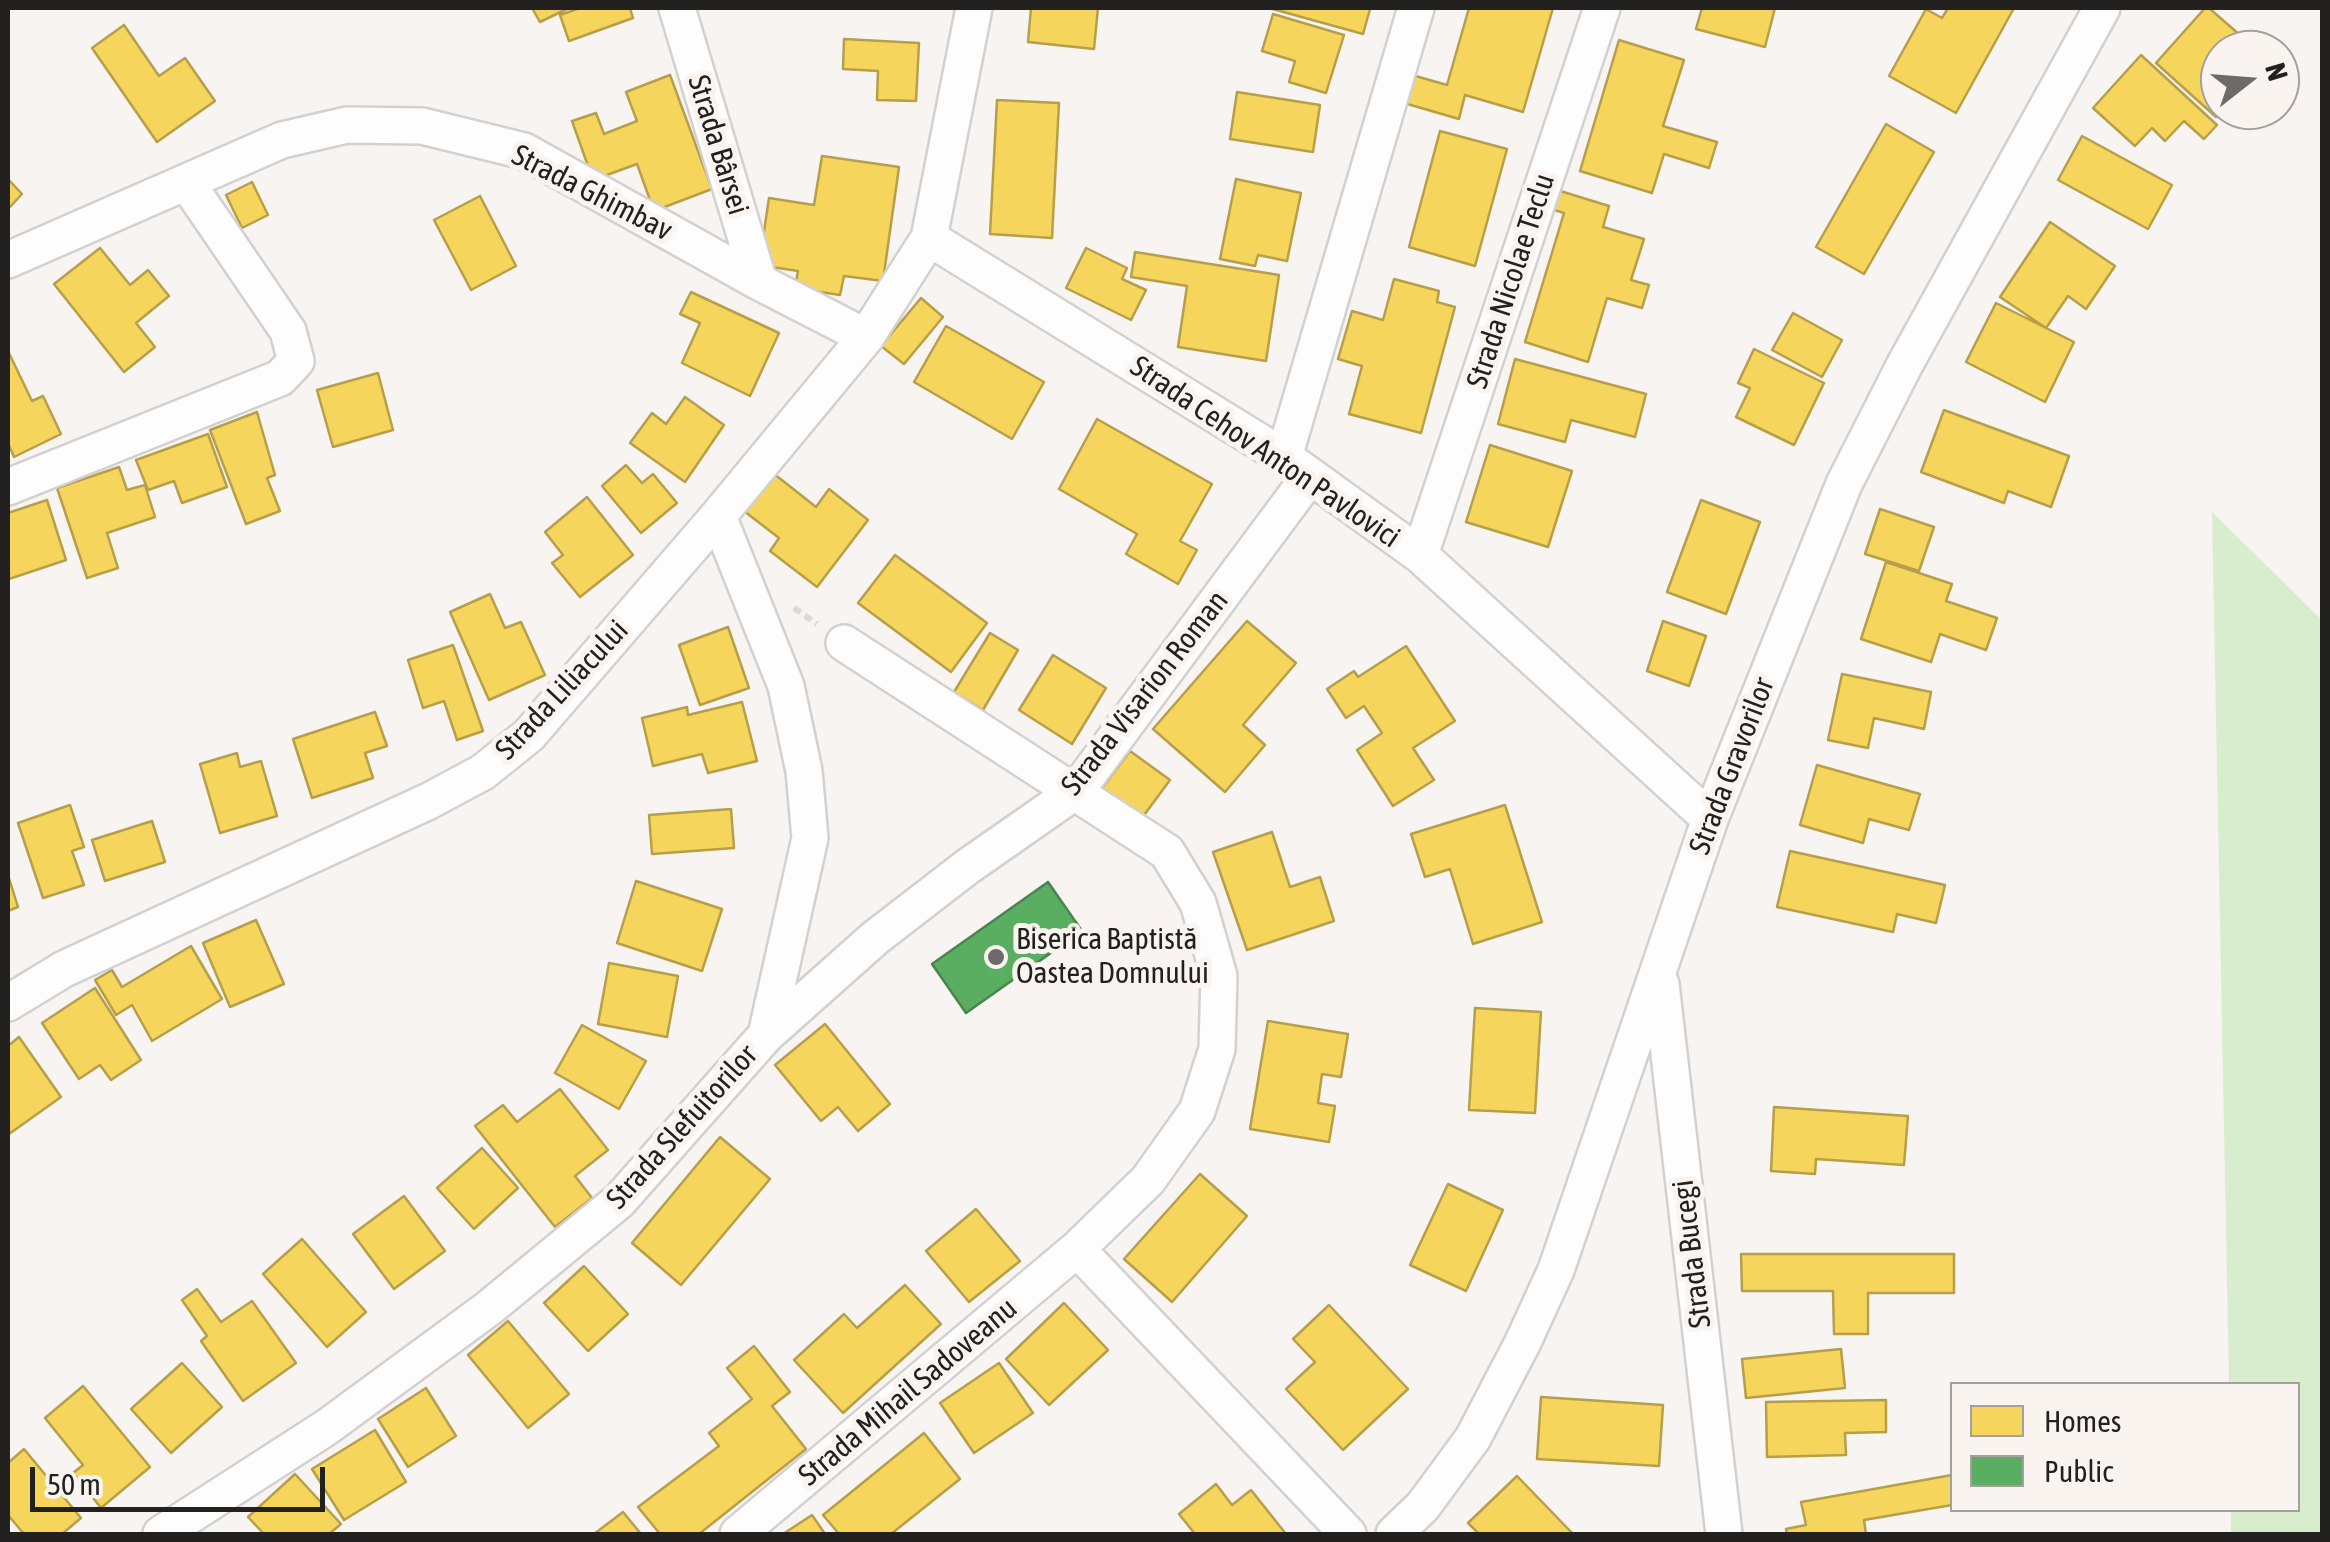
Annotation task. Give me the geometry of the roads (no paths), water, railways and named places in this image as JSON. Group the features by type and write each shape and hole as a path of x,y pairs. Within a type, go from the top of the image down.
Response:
{"street":[{"name":"Strada Bârsei","path":"677,8 760,282"},
{"path":"929,238 974,8"},
{"path":"1297,467 1416,8"},
{"name":"Strada Nicolae Teclu","path":"1420,555 1602,8"},
{"name":"Strada Gravorilor","path":"1394,1534 1423,1506 1473,1438 1523,1342 1556,1270 1710,819 1844,484 1914,348 2102,8"},
{"name":"Strada Ghimbav","path":"8,260 282,140 348,126 422,126 524,151 866,337"},
{"path":"8,487 280,378 296,361 288,332 186,183"},
{"name":"Strada Liliacului","path":"8,1003 64,969 429,802 484,772 529,735 866,337 929,238"},
{"name":"Strada Cehov Anton Pavlovici","path":"929,238 1297,467 1420,555 1710,819"},
{"name":"Strada Visarion Roman","path":"766,1035 875,938 1076,791 1297,467"},
{"name":"Strada Slefuitorilor","path":"161,1534 327,1427 488,1308 606,1212 766,1035 810,838 804,771 786,686 718,516"},
{"name":"Strada Mihail Sadoveanu","path":"738,1534 1078,1249 1148,1180 1197,1111 1217,1050 1219,976 1198,902 1167,852 844,643"},
{"name":"Strada Bucegi","path":"1660,972 1724,1534"},
{"path":"1078,1249 1348,1534"}],"place":[{"name":"Biserica Baptistă Oastea Domnului","path":"996,957"}]}
